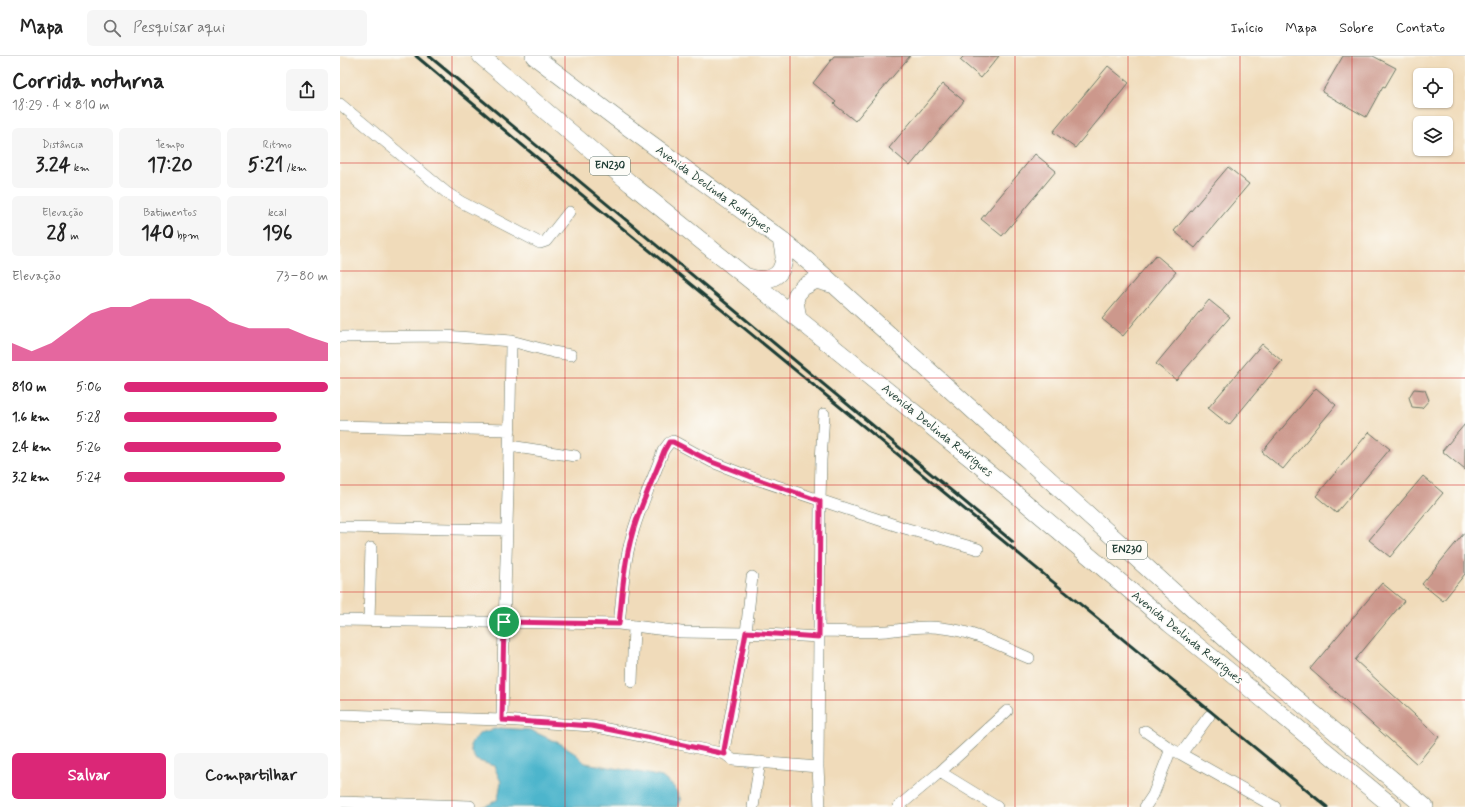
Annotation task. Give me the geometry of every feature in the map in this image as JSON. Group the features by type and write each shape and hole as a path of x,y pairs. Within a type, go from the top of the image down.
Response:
{"highway":[{"name":"Avenida Deolinda Rodrigues","path":"482,56 631,184 1020,498 1170,624 1393,807"},
{"name":"Avenida Deolinda Rodrigues","path":"534,56 623,124 781,239 836,285 1240,651 1425,807"},
{"path":"741,274 750,278 764,280 772,278 778,273 782,267 784,259 781,239"},
{"path":"798,319 795,301 797,294 803,287 816,280 836,285"}],"street":[{"path":"340,104 447,193 461,202 540,242 546,241 569,212"},
{"path":"340,337 445,336 511,341 571,355"},
{"path":"502,720 510,446 511,341"},
{"path":"820,807 818,767 820,501 824,414"},
{"path":"340,426 510,430"},
{"path":"619,624 629,546 661,459 669,442 673,442 712,462 740,473 820,501 901,528 978,549"},
{"path":"510,446 575,456"},
{"path":"340,527 507,530"},
{"path":"369,620 371,548"},
{"path":"725,754 724,750 746,632 752,577"},
{"path":"340,620 619,624 681,632 819,634 880,632 923,627 941,627 958,630 983,638 1029,658"},
{"path":"632,682 634,626"},
{"path":"898,807 940,772 1007,711"},
{"path":"340,715 502,720 592,726 725,754 733,760 818,767"},
{"path":"1145,807 1176,751 1209,716"},
{"path":"1145,731 1176,751 1275,807"},
{"path":"753,807 760,762"},
{"path":"940,772 997,807"},
{"path":"340,802 470,806"}],"water":[{"path":"499,728 530,730 561,744 574,752 585,763 662,777 674,787 681,800 678,807 482,807 498,799 501,782 494,766 476,760 471,752 470,745 480,733"}],"building":[{"path":"834,56 910,56 855,121 834,104 836,102 813,83"},
{"path":"964,56 999,56 981,78 960,60"},
{"path":"1343,56 1373,56 1396,68 1385,87 1383,86 1366,117 1322,92"},
{"path":"1108,66 1129,83 1075,148 1053,132"},
{"path":"943,84 964,101 910,166 889,148"},
{"path":"1035,154 1056,171 1002,236 981,219"},
{"path":"1228,167 1249,184 1195,248 1174,231"},
{"path":"1156,255 1176,272 1123,336 1102,319"},
{"path":"1209,300 1230,317 1176,380 1156,364"},
{"path":"1262,344 1282,361 1229,425 1208,408"},
{"path":"1316,388 1336,405 1283,469 1262,452"},
{"path":"1414,389 1425,390 1429,400 1422,408 1412,407 1409,397"},
{"path":"1465,424 1465,470 1442,451"},
{"path":"1369,432 1390,449 1336,513 1316,496"},
{"path":"1423,476 1443,493 1390,557 1369,540"},
{"path":"1465,532 1465,574 1443,601 1422,584"},
{"path":"1382,583 1404,601 1355,660 1439,737 1417,764 1310,669"}],"railway":[{"path":"416,56 565,181 1327,807"},
{"path":"429,56 1013,542"}],"route":[{"path":"669,442 673,442 712,462 820,501 819,637 746,632 724,750 725,754 592,726 502,720 504,622 619,624 629,546 664,451 669,442"}]}
